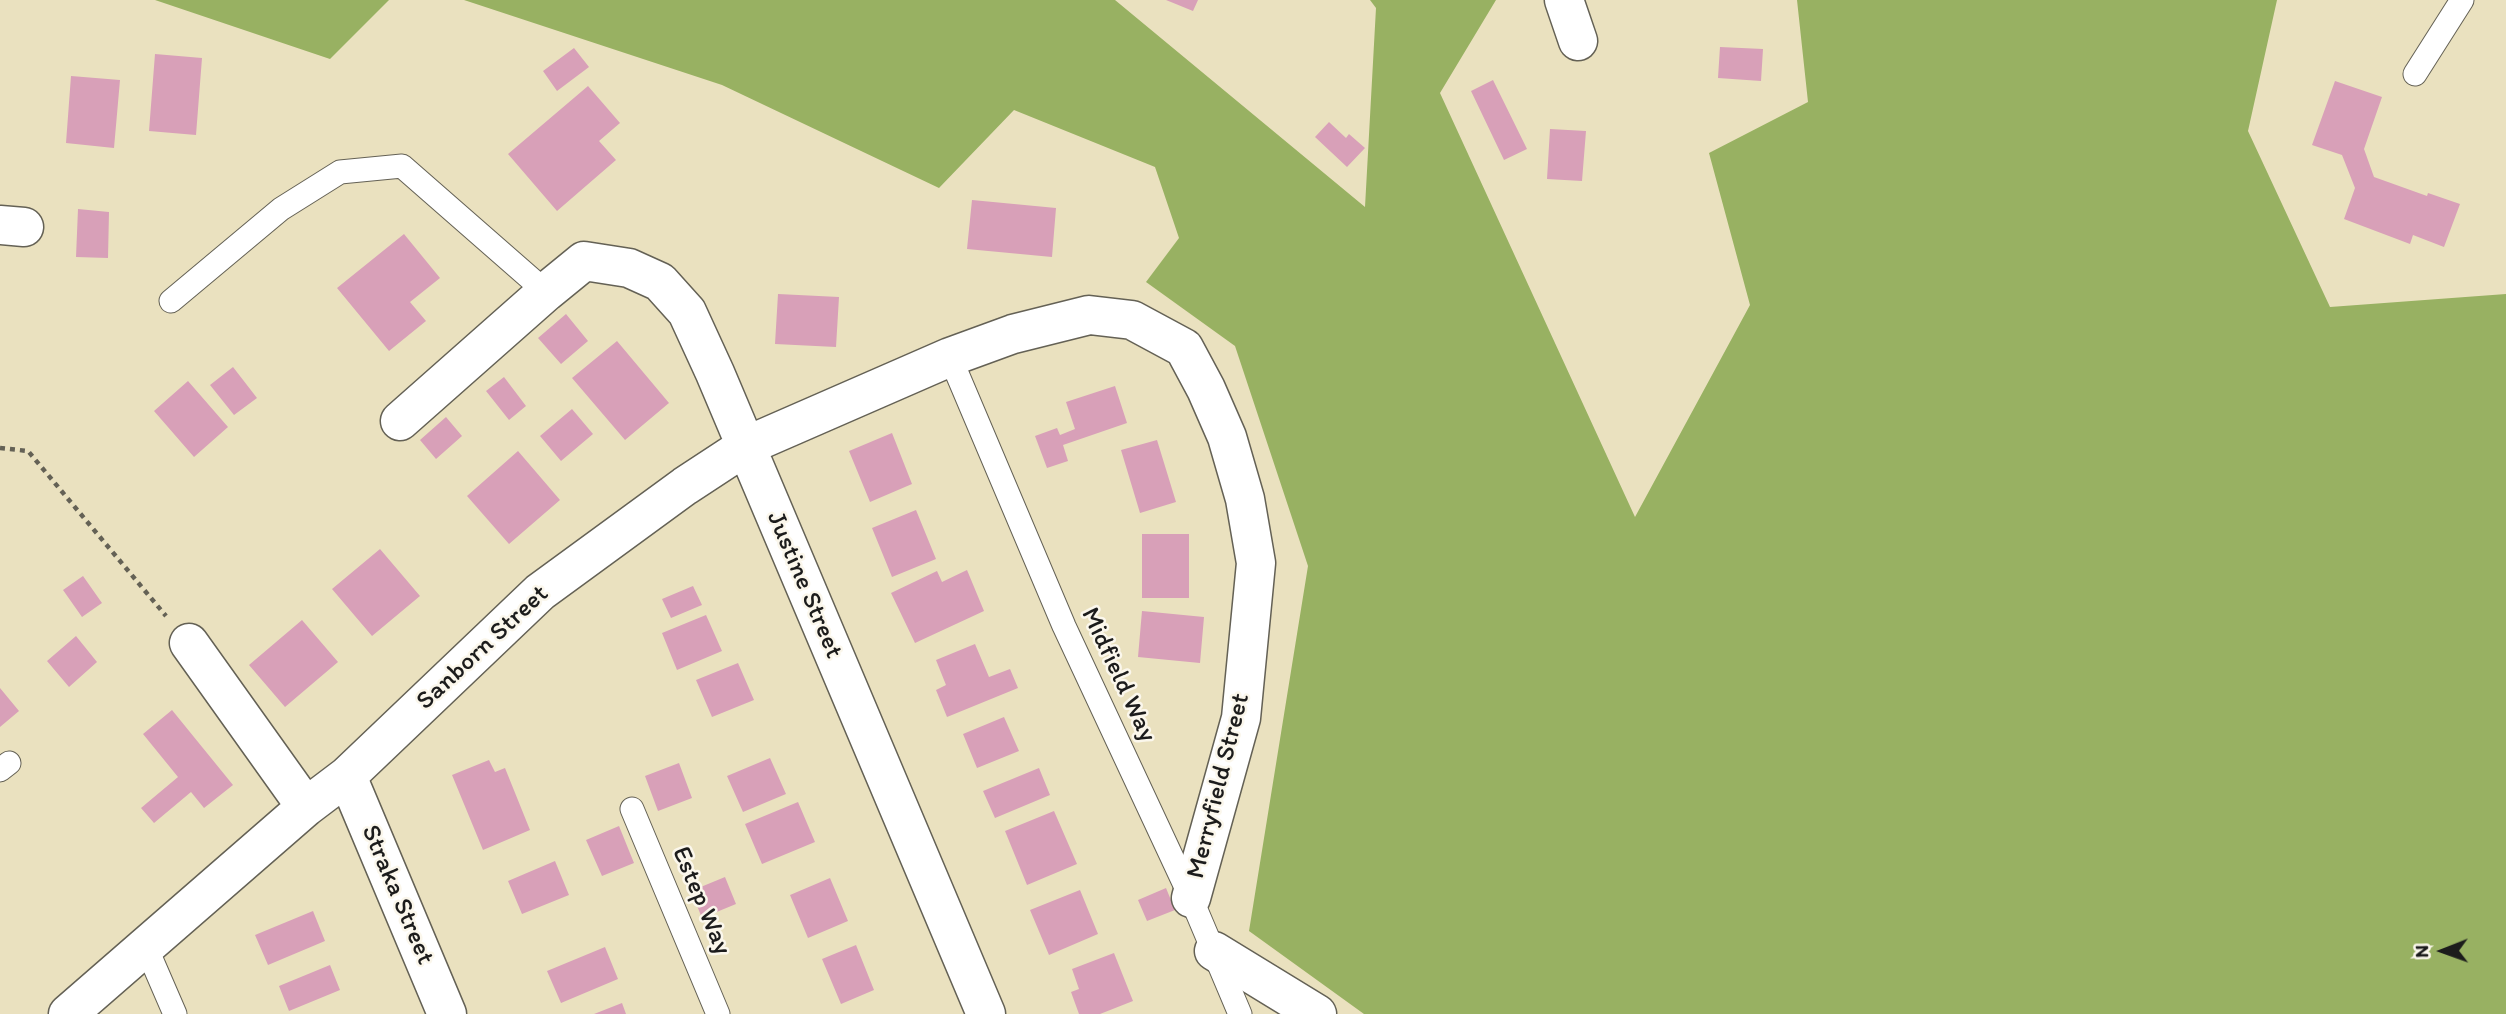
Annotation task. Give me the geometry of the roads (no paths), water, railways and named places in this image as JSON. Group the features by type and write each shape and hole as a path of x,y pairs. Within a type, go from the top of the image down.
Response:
{"street":[{"path":"1564,0 1578,41"},
{"name":"Justine Street","path":"547,292 584,261 629,268 660,282 687,312 986,1014"},
{"path":"400,421 547,292"},
{"name":"Merryfield Street","path":"950,357 1013,334 1089,315 1132,320 1184,348 1206,389 1227,437 1245,499 1256,563 1241,718 1191,898"},
{"name":"Sanborn Street","path":"68,1014 306,807 346,776 540,592 685,486 746,446 950,357"},
{"path":"189,643 306,807"},
{"name":"Straka Street","path":"346,776 447,1014"},
{"path":"1214,950 1317,1014"}],"lane":[{"path":"2415,74 2462,0"},
{"path":"171,301 281,209 340,172 402,166 547,292"},
{"name":"Midfield Way","path":"950,357 1064,626 1191,898 1240,1014"},
{"name":"Estep Way","path":"632,809 718,1014"},
{"path":"146,947 175,1014"}]}
